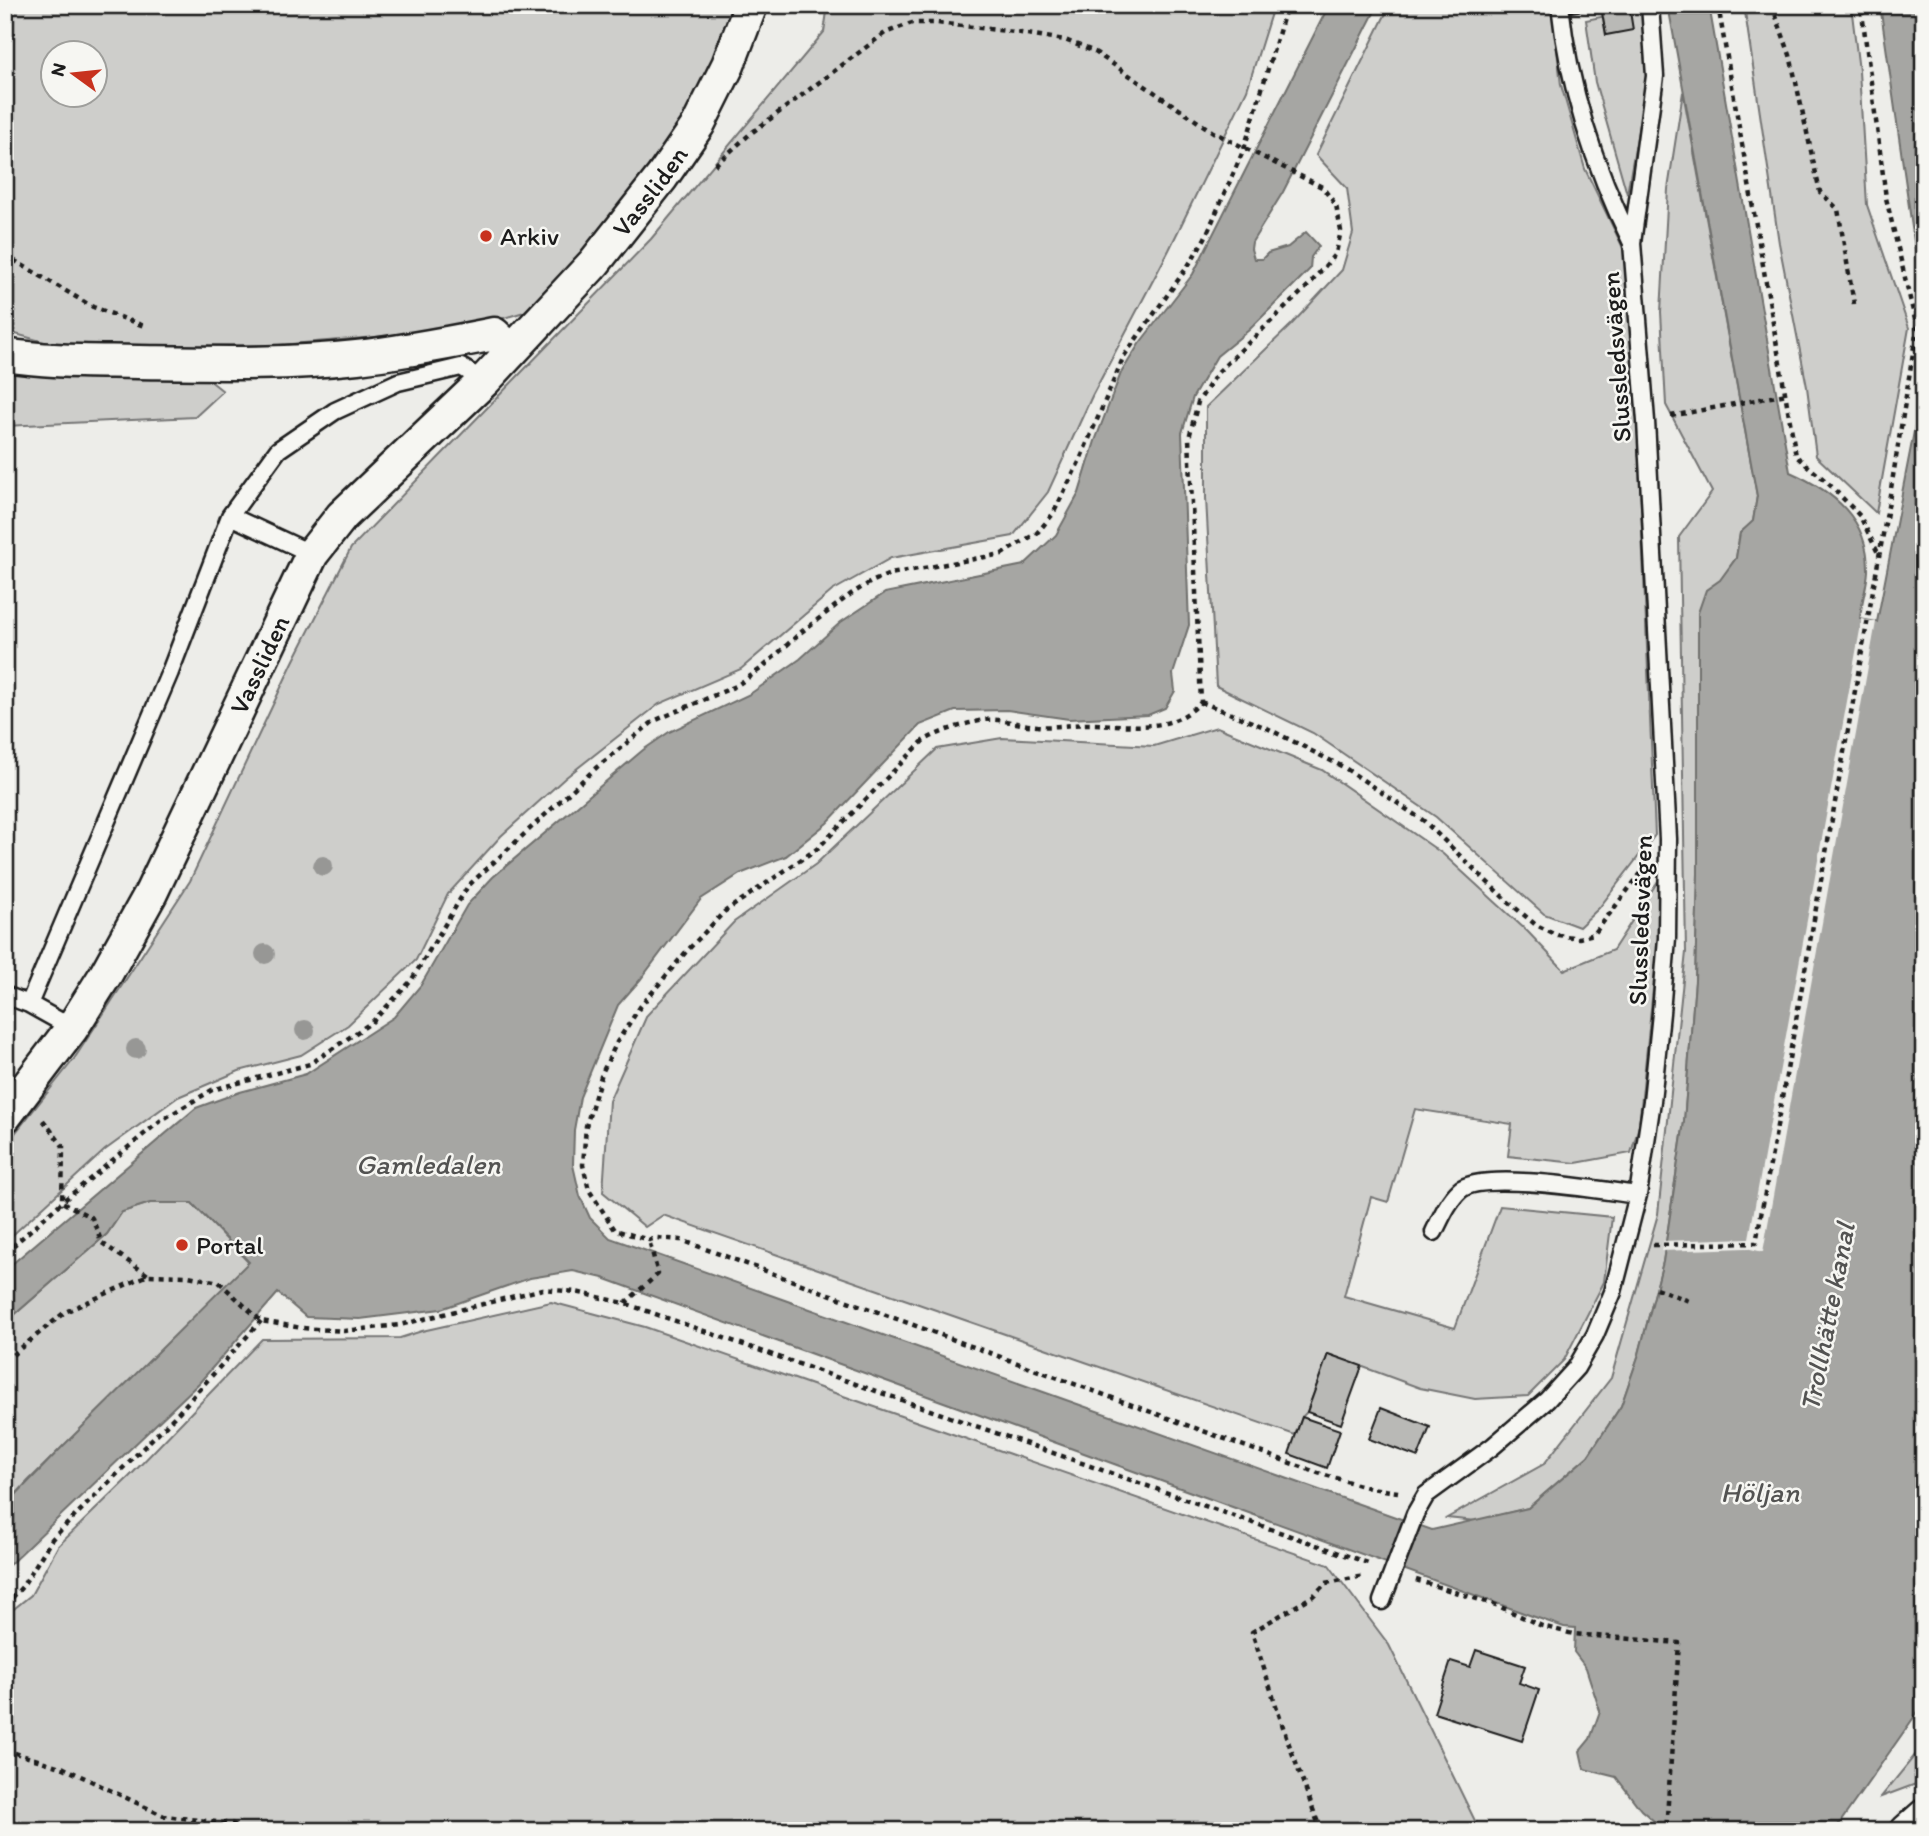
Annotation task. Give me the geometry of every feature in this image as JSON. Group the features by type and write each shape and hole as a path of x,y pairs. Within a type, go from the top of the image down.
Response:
{"street":[{"name":"Vassliden","path":"5,1116 72,1028 151,893 312,554 342,516 484,381 594,263 662,177 698,125 728,65 751,5"},
{"path":"5,355 73,360 198,363 354,358 410,351 494,334 511,350"},
{"path":"1908,1831 1924,1816"}],"lane":[{"name":"Slussledsvägen","path":"1560,5 1564,44 1588,142 1608,194 1632,243"},
{"name":"Slussledsvägen","path":"1393,1571 1415,1514 1426,1495 1492,1447 1547,1400 1576,1368 1595,1335 1613,1292 1638,1195 1652,1101 1661,1013 1667,938 1668,839 1646,421 1632,243 1655,76 1650,5"},
{"path":"29,1004 170,672 230,516 278,450 335,411 398,382 461,367 484,381"},
{"path":"230,516 312,554"},
{"path":"5,995 29,1004 72,1028"},
{"path":"1434,1232 1445,1209 1461,1189 1483,1182 1519,1182 1638,1195"},
{"path":"1382,1601 1393,1571"}],"path":[{"path":"5,1253 160,1121 212,1090 310,1064 372,1022 411,981 468,886 597,767 654,720 736,686 762,668 800,633 871,582 890,574 1002,554 1037,533 1053,513 1080,460 1124,356 1205,238 1246,150 1286,5"},
{"path":"1718,5 1796,456 1828,483 1860,516 1879,555"},
{"path":"1772,5 1790,55 1820,192 1838,209 1854,304"},
{"path":"1626,1246 1756,1243 1917,328 1886,198 1861,5"},
{"path":"713,166 750,134 885,33 912,23 937,23 1065,40 1095,52 1164,101 1246,150 1322,187 1336,205 1341,231 1336,253 1309,285 1218,372 1198,402 1189,438 1201,702 1189,715 1146,727 1090,724 1040,727 986,720 936,734 923,741 818,848 724,912 640,1007 617,1042 602,1073 586,1126 583,1166 589,1190 615,1230 649,1240 681,1240 1318,1473 1370,1488 1426,1495"},
{"path":"5,255 93,307 156,330"},
{"path":"1646,421 1787,394"},
{"path":"1201,702 1267,728 1345,768 1424,821 1536,926 1558,935 1578,939 1594,934 1668,839"},
{"path":"62,1202 63,1146"},
{"path":"62,1202 92,1218 102,1243 148,1275"},
{"path":"624,1303 658,1274 649,1240"},
{"path":"5,1361 65,1312 148,1275 188,1276 219,1282 261,1321 344,1331 400,1325 543,1289 576,1292 624,1303 1496,1605 1542,1626 1573,1634 1679,1643 1666,1830"},
{"path":"1656,1288 1689,1301"},
{"path":"5,1606 22,1587 52,1539 179,1412 261,1321"},
{"path":"1321,1831 1252,1632 1314,1596 1326,1583 1393,1571"},
{"path":"5,1750 64,1768 164,1816 233,1824 245,1831"}],"shaded area":[{"path":"5,5 736,5 714,59 685,118 581,254 524,312 494,321 412,334 279,345 62,347 5,331"},
{"path":"828,5 1276,5 1271,13 1247,90 1169,250 1092,396 1048,492 1013,536 891,558 832,591 741,669 659,704 565,778 501,836 448,894 416,960 348,1025 301,1055 239,1071 178,1097 105,1150 5,1242 5,1146 74,1059 190,881 293,662 351,548 651,239 824,32"},
{"path":"1390,5 1552,5 1561,85 1585,169 1625,252 1636,389 1655,835 1599,908 1579,927 1544,914 1436,817 1313,733 1216,686 1206,498 1206,407 1291,325 1342,270 1353,233 1347,188 1316,155"},
{"path":"1744,5 1851,5 1859,71 1867,205 1909,328 1876,513 1816,456 1807,387 1779,243"},
{"path":"1645,8 1649,68 1627,194 1595,82 1586,20"},
{"path":"1683,92 1757,496 1753,522 1740,533 1736,558 1698,613 1698,874 1695,981 1684,1122 1663,1262 1639,1354 1621,1406 1588,1456 1528,1508 1476,1521 1447,1518 1544,1464 1611,1378 1658,1214 1686,952 1679,537 1712,492 1666,405 1661,312 1668,189"},
{"path":"5,367 199,372 223,391 195,417 5,426"},
{"path":"1217,727 1322,770 1443,854 1528,932 1564,970 1613,950 1658,881 1659,931 1639,1126 1631,1153 1576,1163 1508,1156 1512,1124 1415,1109 1388,1202 1371,1197 1344,1296 1455,1328 1500,1206 1612,1217 1604,1282 1564,1360 1528,1396 1475,1399 1420,1388 1328,1354 1307,1412 1302,1417 1295,1435 663,1215 645,1227 603,1192 609,1101 647,1015 734,922 816,864 937,749 1002,738 1154,746"},
{"path":"150,1203 192,1203 249,1263 5,1506 5,1323 107,1234 122,1212"},
{"path":"551,1302 645,1327 1329,1565 1389,1645 1480,1831 5,1831 5,1616 31,1595 58,1546 129,1477 262,1339 400,1338"},
{"path":"1924,1744 1924,1781 1881,1797"}],"water":[{"path":"1329,5 1378,5 1283,192 1252,242 1254,259 1262,259 1268,253 1288,247 1306,232 1319,246 1311,257 1310,269 1249,330 1217,356 1193,397 1182,433 1189,625 1173,674 1175,691 1165,708 1148,715 1069,719 1007,710 955,711 920,725 827,823 786,856 740,874 701,899 618,1005 580,1097 574,1130 573,1165 580,1196 590,1218 610,1238 1432,1530 1528,1508 1588,1456 1621,1406 1639,1354 1663,1262 1684,1122 1695,981 1698,874 1698,613 1706,590 1720,580 1736,558 1740,533 1753,521 1757,496 1668,5 1709,5 1790,472 1834,498 1855,522 1862,536 1868,571 1860,619 1877,622 1924,380 1924,1703 1834,1831 1675,1831 1674,1828 1661,1827 1641,1810 1616,1777 1584,1769 1580,1751 1590,1739 1600,1711 1586,1668 1574,1652 1575,1628 1532,1616 603,1278 573,1271 530,1278 441,1309 360,1319 306,1317 278,1293 199,1383 5,1569 5,1506 249,1262 192,1203 150,1203 122,1212 107,1234 5,1323 5,1270 196,1108 240,1092 306,1074 394,1017 421,985 467,905 493,877 643,750 669,732 750,694 800,659 841,622 885,593 1024,565 1056,535 1079,493 1121,373 1139,344 1193,274"},
{"path":"1880,5 1924,5 1924,304 1918,269"}],"pier":[{"path":"1862,619 1876,622 1763,1252 1746,1248 1661,1251 1663,1241 1749,1238"}],"building":[{"path":"1571,5 1629,5 1633,30 1606,35 1601,7 1572,12"},
{"path":"1328,1354 1362,1366 1341,1424 1307,1412"},
{"path":"1381,1408 1430,1427 1418,1457 1369,1439"},
{"path":"1302,1417 1340,1430 1327,1468 1289,1454"},
{"path":"1476,1650 1525,1666 1519,1683 1539,1690 1522,1741 1434,1713 1451,1661 1470,1667"}],"place":[{"name":"Arkiv","path":"486,236"},
{"name":"Portal","path":"182,1245"}],"water label":[{"name":"Gamledalen","path":"428,1164"},
{"name":"Trollhätte kanal","path":"1827,1317"},
{"name":"Höljan","path":"1760,1492"}]}
